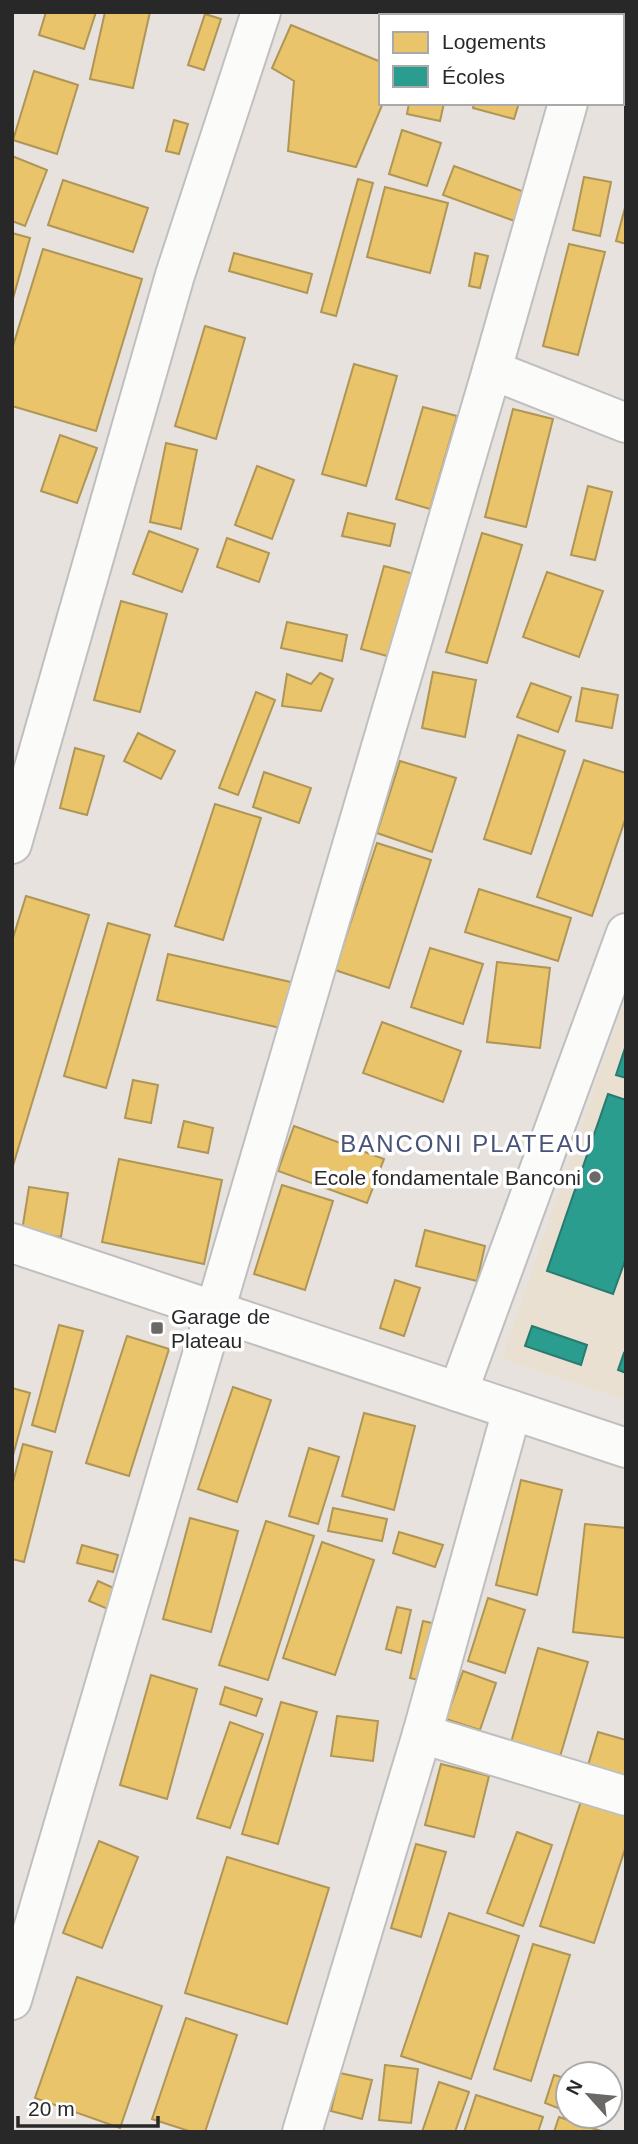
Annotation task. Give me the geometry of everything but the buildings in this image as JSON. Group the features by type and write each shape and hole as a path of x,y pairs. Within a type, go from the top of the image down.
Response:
{"street":[{"path":"12,844 175,275 261,12"},
{"path":"12,2000 492,370 567,105"},
{"path":"492,370 626,423"},
{"path":"458,1392 626,933"},
{"path":"12,1244 626,1448"},
{"path":"302,2132 422,1734 513,1410"},
{"path":"422,1734 626,1796"}],"shaded area":[{"name":"Ecole fondamentale Banconi","path":"626,996 626,1400 502,1359"}],"place":[{"name":"Ecole fondamentale Banconi","path":"595,1177"},
{"name":"Garage de Plateau","path":"157,1328"}],"district":[{"name":"BANCONI PLATEAU","path":"467,1143"}]}
